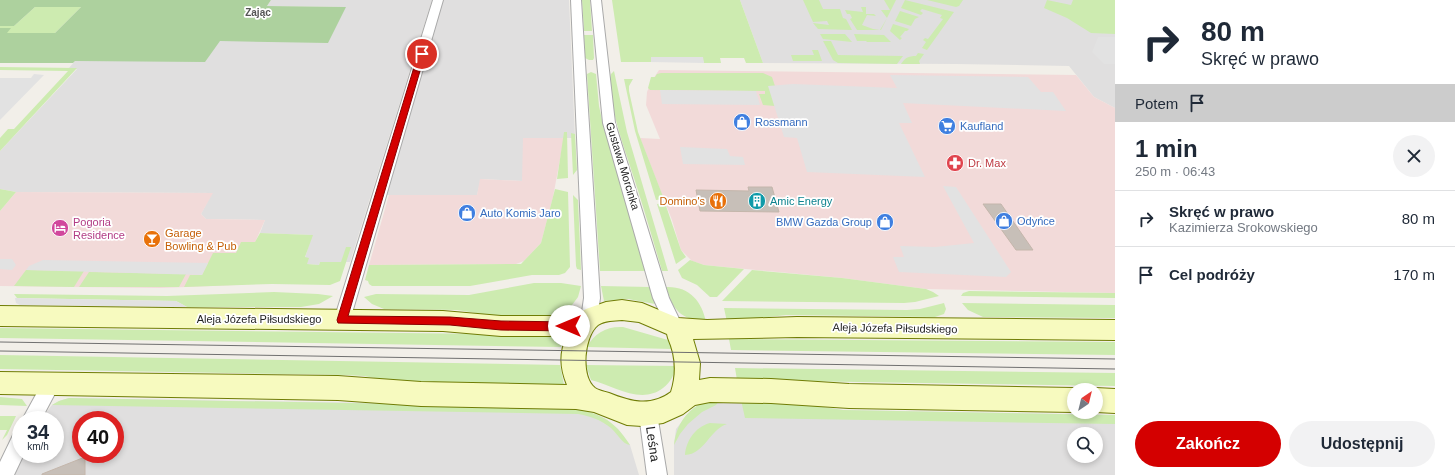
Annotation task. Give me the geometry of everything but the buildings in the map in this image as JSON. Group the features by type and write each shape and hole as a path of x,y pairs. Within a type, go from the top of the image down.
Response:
{"street":[{"path":"342,320 438,0"},
{"path":"576,0 592,298 588,320 575,343 572,360 576,378 587,398"},
{"name":"Gustawa Morcinka","path":"596,0 607,111 661,298 674,327"},
{"path":"579,66 602,66"},
{"path":"588,320 606,312 630,310 649,315 674,327 684,343 688,362 688,376 681,400"},
{"name":"Aleja Józefa Piłsudskiego","path":"0,316 450,321 501,326 577,326 588,320"},
{"name":"Aleja Józefa Piłsudskiego","path":"674,327 707,330 797,327 1115,330"},
{"path":"0,383 338,388 421,394 572,397 587,398 627,413 648,414 669,408 692,393 721,390 771,391 849,396 1067,400"},
{"path":"36,411 51,384"},
{"path":"1103,400 1115,401"},
{"name":"Leśna","path":"648,414 657,475"},
{"path":"4,475 12,459"}],"shaded area":[{"path":"271,0 432,0 350,262 320,262 319,265 307,264 305,258 312,235 260,233 265,220 206,219 201,214 212,193 16,192 0,189 0,151 77,69 69,68 75,61 116,61 220,41 346,7 267,6"},
{"path":"443,0 569,0 575,138 523,138 523,181 481,179 477,195 386,195"},
{"path":"740,0 1115,0 1115,108 1094,97 1069,66 763,63"},
{"path":"1098,37 1115,37 1115,64 1104,64 1092,52"},
{"path":"651,57 703,57 704,63 651,62"},
{"path":"659,70 1076,75 1094,97 1115,108 1115,293 926,289 842,278 704,265 692,261 681,250 672,220 640,138 660,139 646,105 647,92 651,82"},
{"path":"34,74 44,75 0,120 0,78 31,78"},
{"path":"890,75 1028,77 1041,92 1053,92 1066,111 903,103 912,123 899,123 925,177 807,172 797,138 784,137 768,86 793,84 897,88"},
{"path":"660,90 756,91 760,105 662,104"},
{"name":"Auto Komis Jaro","path":"523,138 564,138 553,197 541,243 524,261 516,264 369,265 389,195 477,195 480,179 522,181"},
{"path":"680,147 727,149 730,156 743,157 745,165 683,164"},
{"path":"943,186 956,187 1011,272 1006,277 899,272 893,257 904,257 900,246 935,247 974,243"},
{"path":"16,192 213,193 201,214 206,219 265,220 236,285 160,288 0,286 0,211"},
{"path":"0,259 12,259 16,265 12,270 0,269"},
{"path":"43,260 208,263 202,275 26,270 29,266"},
{"path":"15,298 176,301 187,307 20,305 16,303"},
{"path":"69,398 543,406 604,418 618,429 630,445 639,475 14,475 20,463 64,463 64,411 47,411 52,405"},
{"path":"706,401 789,402 843,410 1067,414 1067,419 1103,419 1103,415 1115,415 1115,475 674,475 674,445 676,429 687,415"}],"green space":[{"path":"0,0 271,0 267,6 346,7 328,43 220,41 205,62 75,61 73,63 0,63 0,28 11,28 7,33 55,33 81,7 35,7 14,26 0,26"},
{"path":"582,0 590,0 592,31 584,31"},
{"path":"612,0 740,0 763,63 746,63 744,58 720,58 721,63 704,63 702,57 651,57 651,62 621,62"},
{"path":"803,0 819,0 823,9 840,9 843,18 846,19 852,30 818,29 813,23 829,25 827,21 813,22"},
{"path":"884,0 896,0 887,18 881,10 890,10"},
{"path":"905,0 954,12 927,50 922,48 926,42 923,40 925,38 928,39 943,19 940,18 942,15 922,9 920,11 923,13 921,15 901,8"},
{"path":"927,0 963,0 959,6 956,7"},
{"path":"1047,0 1071,5 1073,0 1115,0 1115,34 1091,33 1067,18 1044,8"},
{"path":"35,7 81,7 55,33 6,33 10,28 0,28 0,26 14,26"},
{"path":"861,7 866,7 866,14 874,14 876,16 867,15 862,25 880,30 857,30 850,19 852,18 850,14 847,14 845,10 863,12"},
{"path":"900,11 919,17 915,19 911,26 895,21"},
{"path":"893,24 909,29 900,37 902,38 900,40 890,31"},
{"path":"820,34 845,34 852,42 823,39"},
{"path":"854,34 884,35 891,42 857,41"},
{"path":"584,35 593,35 593,60 585,58"},
{"path":"823,41 831,41 838,55 903,56 897,64 838,63 833,60"},
{"path":"812,50 818,50 822,61 793,61 791,55 814,55"},
{"path":"918,53 924,54 919,61 920,64 901,64 907,58 916,56"},
{"path":"0,67 77,68 0,151 0,138 8,129 14,129 68,71 0,70"},
{"path":"614,71 627,132 668,271 662,271 614,112 610,86 611,74"},
{"path":"591,72 596,74 599,106 604,129 622,184 646,271 600,271 587,74"},
{"path":"763,73 772,77 775,86 769,86 775,106 763,105 759,94 765,94 765,91 650,90 648,88 651,77 655,77 657,74"},
{"path":"624,79 633,79 629,86 629,91 638,132 664,199 656,200 635,131"},
{"path":"564,132 567,132 568,178 557,179"},
{"path":"571,133 575,134 577,170 573,175"},
{"path":"0,189 16,192 0,211"},
{"path":"555,189 568,192 570,267 565,273 559,275 532,275 470,286 372,286 365,280 369,265 521,264 541,243"},
{"path":"573,195 578,200 581,270 577,269 576,266"},
{"path":"665,203 681,250 686,257 676,264 657,204"},
{"path":"260,233 313,235 305,257 309,258 307,264 319,265 320,262 341,262 346,247 351,247 340,281 330,285 272,284 184,287 190,275 202,275 213,253 236,253 241,242 255,242"},
{"path":"690,260 704,265 744,269 717,297 710,297 697,285 682,278 678,270"},
{"path":"26,270 84,271 74,287 14,286"},
{"path":"752,270 842,278 926,289 939,296 904,303 722,301"},
{"path":"89,272 186,274 179,287 79,287"},
{"path":"534,283 561,283 581,286 578,297 569,309 559,315 544,318 501,317 457,310 384,309 372,304 364,297 376,294 469,295"},
{"path":"601,286 650,287 655,304 628,299 604,301"},
{"path":"666,287 681,289 693,296 698,301 706,322 684,316 679,312 675,308"},
{"path":"969,291 1115,293 1115,298 961,296 963,293"},
{"path":"274,292 333,296 319,304 301,307 187,307 176,301 17,298 14,294 167,296"},
{"path":"944,303 946,309 944,314 935,317 786,315 727,322 724,308 907,310 920,309"},
{"path":"962,303 1115,305 1115,318 983,317 968,310"},
{"path":"623,327 668,340 673,349 587,347 593,338 602,331 606,329"},
{"path":"0,328 564,336 561,347 0,338"},
{"path":"729,339 1115,342 1115,355 731,350"},
{"path":"0,355 560,365 564,386 406,384 364,376 345,375 0,369"},
{"path":"586,365 676,366 672,378 666,386 655,393 637,395 591,380"},
{"path":"735,368 1115,373 1115,386 1103,386 1103,383 1067,383 1067,385 737,380"},
{"path":"0,397 22,399 27,406 0,405"},
{"path":"69,398 567,407 596,414 610,422 617,428 630,445 624,443 611,428 603,423 591,417 578,414 52,405"},
{"path":"741,400 789,402 843,410 1067,414 1067,419 1103,419 1103,415 1115,415 1115,424 745,418"},
{"path":"706,401 719,401 716,405 702,412 688,424 674,445 677,431 684,418 693,408"},
{"path":"0,416 12,416 12,424 7,435 2,440 7,430 0,430"},
{"path":"710,423 727,424 716,431 697,451 692,454 685,455 687,445 692,435 700,428"}],"tram line":[{"path":"0,342 1115,359"},
{"path":"0,351 1115,369"}],"place":[{"name":"Rossmann","path":"742,122"},
{"name":"Kaufland","path":"947,126"},
{"name":"Dr. Max","path":"955,163"},
{"name":"Domino's","path":"718,201"},
{"name":"Amic Energy","path":"757,201"},
{"name":"Auto Komis Jaro","path":"467,213"},
{"name":"Odyńce","path":"1004,221"},
{"name":"BMW Gazda Group","path":"885,222"},
{"name":"Pogoria Residence","path":"60,228"},
{"name":"Garage Bowling & Pub","path":"152,239"}],"district":[{"name":"Zając","path":"258,12"}],"route":[{"path":"422,54 342,320 450,321 501,326 569,326"}]}
